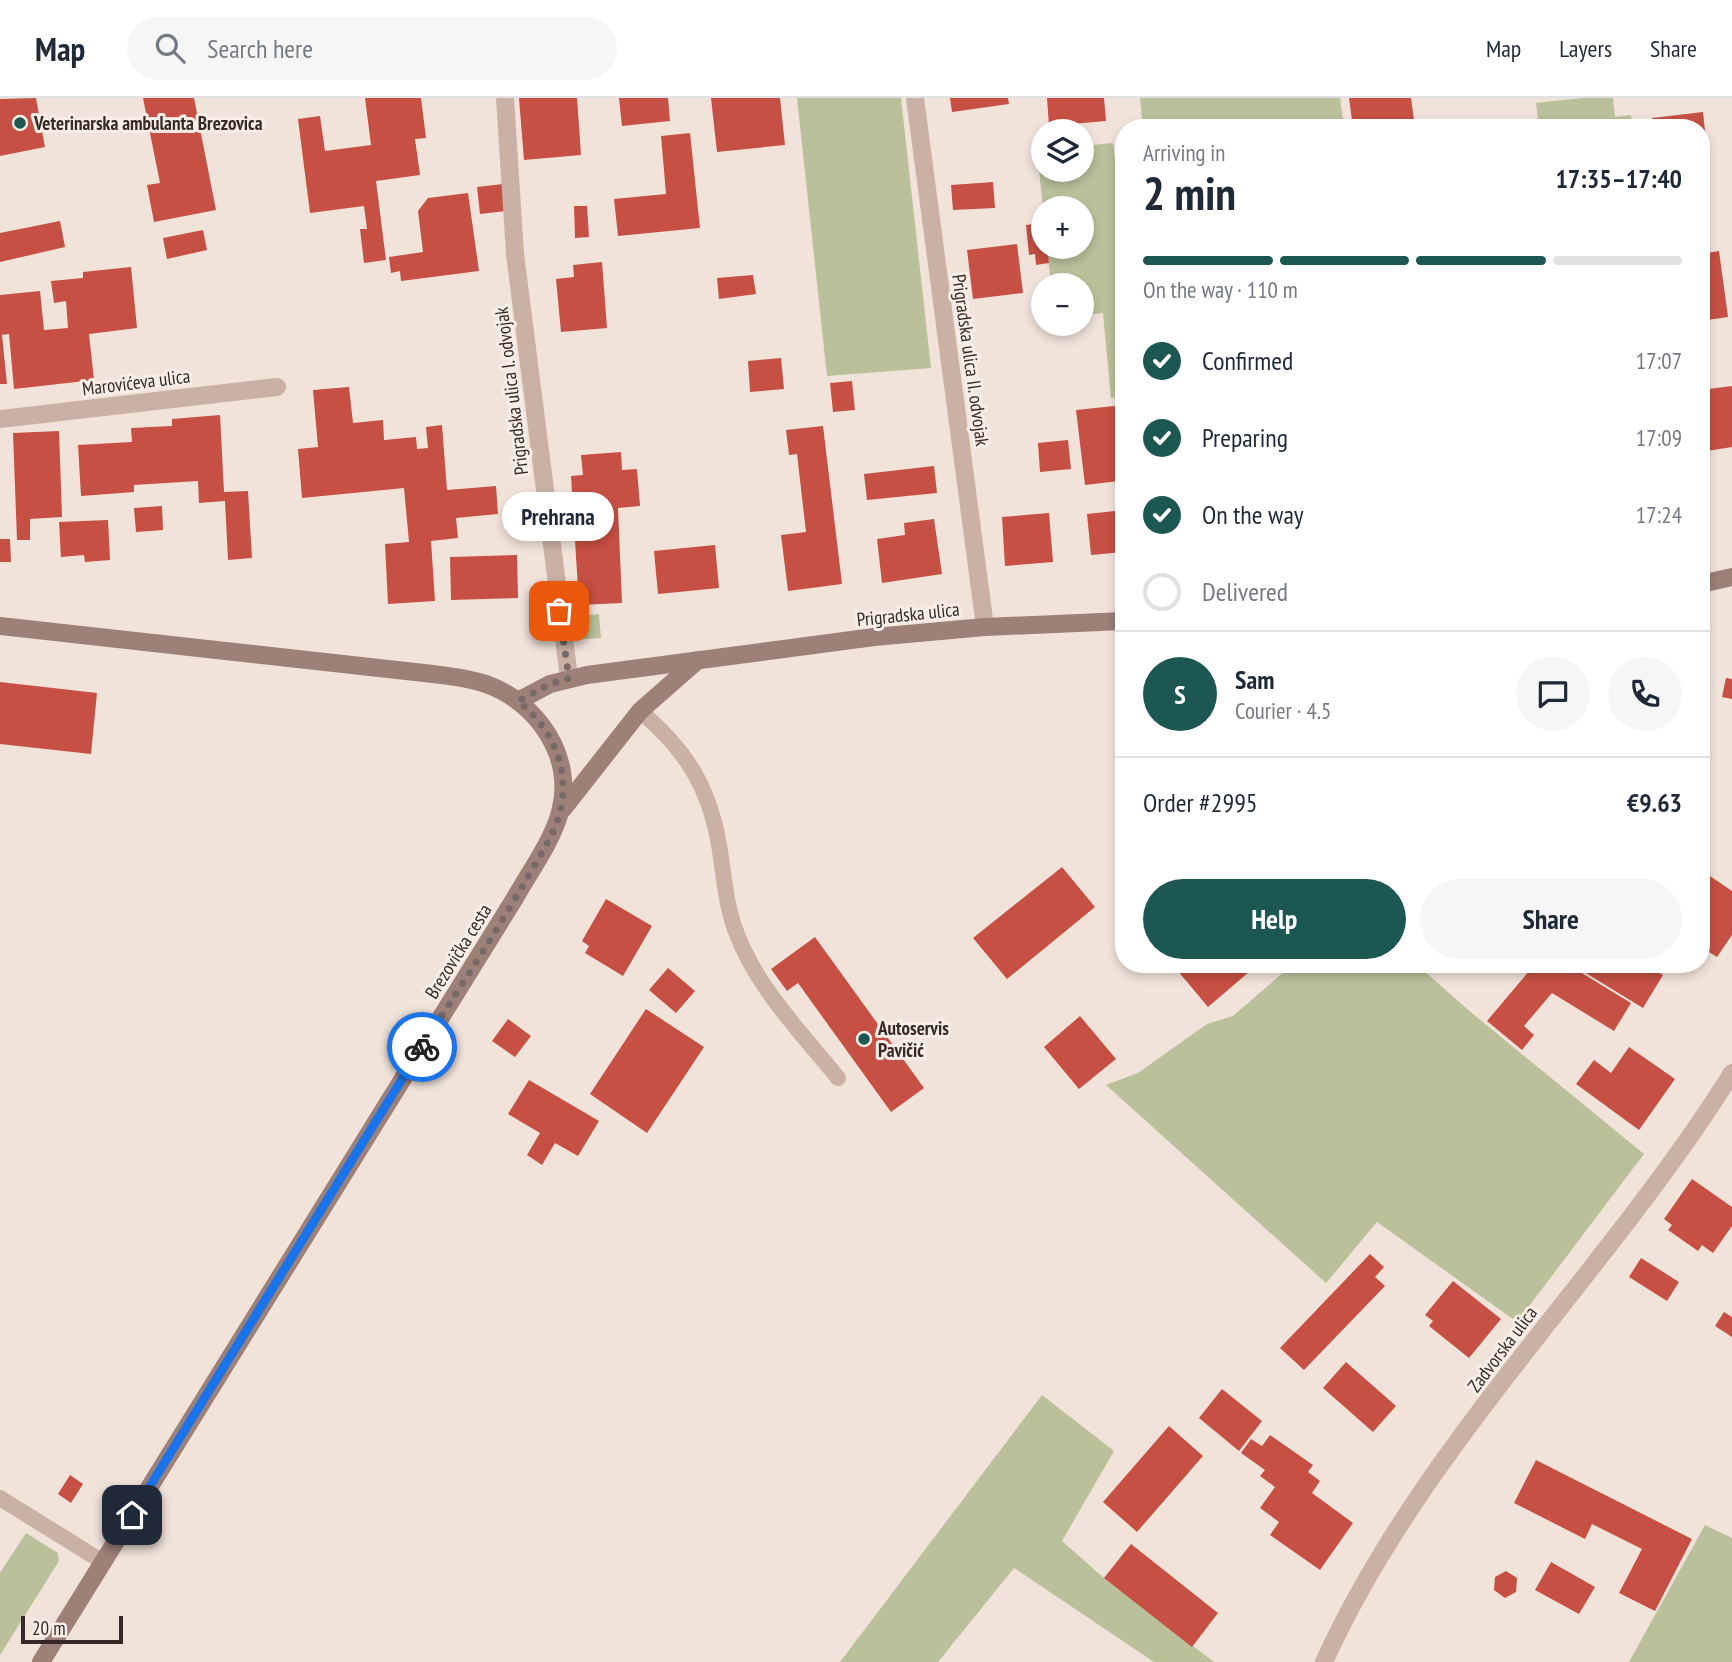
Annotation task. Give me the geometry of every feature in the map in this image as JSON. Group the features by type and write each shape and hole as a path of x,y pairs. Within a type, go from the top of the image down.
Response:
{"main road":[{"path":"1710,582 1732,577"},
{"name":"Prigradska ulica","path":"518,701 550,684 569,678 698,660 874,637 985,627 1115,621"},
{"name":"Brezovička cesta","path":"0,626 433,674 486,684 518,701 543,724 551,738 561,770 561,812 515,898 41,1662"},
{"path":"561,812 640,711 698,660"}],"street":[{"name":"Prigradska ulica I. odvojak","path":"505,98 515,254 569,678"},
{"name":"Prigradska ulica II. odvojak","path":"915,98 985,627"},
{"name":"Marovićeva ulica","path":"0,419 278,387"},
{"name":"Zadvorska ulica","path":"1324,1662 1347,1611 1378,1556 1474,1423 1693,1133 1732,1073"}],"lane":[{"path":"640,711 670,736 700,781 719,845 723,890 749,962 838,1078"},
{"path":"2,1504 103,1562"}],"green space":[{"path":"797,98 901,98 931,368 827,376"},
{"path":"1140,98 1340,98 1343,119 1142,119"},
{"path":"1613,98 1615,117 1631,115 1632,119 1538,119 1536,103"},
{"path":"1113,143 1115,397 1111,398 1103,313 1094,314 1094,273 1050,273 1048,259 1094,259 1094,196 1042,196 1040,182 1094,182 1094,145"},
{"path":"579,605 581,616 599,614 601,638 572,640 569,606"},
{"path":"1283,973 1426,973 1644,1154 1517,1322 1377,1222 1326,1283 1106,1085 1138,1073 1207,1024 1233,1016"},
{"path":"1042,1395 1114,1451 1062,1541 1104,1578 1214,1662 1154,1662 1014,1568 938,1662 840,1662"},
{"path":"1705,1525 1732,1538 1732,1662 1629,1662"},
{"path":"26,1533 58,1553 59,1561 0,1655 0,1573"}],"building":[{"name":"Veterinarska ambulanta Brezovica","path":"36,98 45,147 0,156 0,99"},
{"path":"143,98 194,98 216,210 154,222 147,185 160,183"},
{"path":"365,98 421,98 426,138 415,139 420,175 376,181 386,260 364,263 360,229 367,229 364,206 310,213 298,119 320,116 325,151 371,145"},
{"path":"519,98 577,98 581,155 524,160"},
{"path":"619,98 668,98 670,121 622,126"},
{"path":"711,98 780,98 785,145 717,152"},
{"path":"950,98 1008,98 1009,104 952,112"},
{"path":"1047,98 1104,98 1106,121 1048,119"},
{"path":"1349,98 1411,98 1414,119 1352,119"},
{"path":"1703,112 1704,119 1652,119"},
{"path":"690,133 700,228 618,236 614,199 666,194 661,136"},
{"path":"993,182 995,208 953,210 951,185"},
{"path":"503,184 506,211 480,214 477,187"},
{"path":"468,193 479,271 401,281 400,271 391,273 389,257 423,252 418,211 428,198"},
{"path":"574,206 587,206 589,237 575,238"},
{"path":"60,221 65,247 0,262 0,233"},
{"path":"1031,224 1029,255 1026,225"},
{"path":"203,230 207,250 167,259 163,238"},
{"path":"1017,244 1023,293 973,299 967,250"},
{"path":"1719,251 1728,317 1710,320 1710,252"},
{"path":"1035,259 1048,259 1049,263 1036,265"},
{"path":"602,262 607,328 561,332 556,279 574,277 573,265"},
{"path":"131,267 137,328 89,334 94,380 14,389 9,334 2,335 7,384 0,384 0,295 40,291 44,330 68,328 66,301 54,303 51,281 83,278 83,272"},
{"path":"753,275 756,294 719,299 717,278"},
{"path":"781,358 784,389 750,392 748,361"},
{"path":"852,381 855,410 833,412 830,383"},
{"path":"1732,386 1732,447 1710,451 1710,389"},
{"path":"349,387 353,423 383,420 384,440 416,437 417,449 428,448 426,427 442,425 447,490 496,486 498,514 456,518 458,538 431,541 435,601 388,604 385,544 409,542 404,488 302,498 298,449 318,447 313,390"},
{"path":"1115,406 1115,481 1085,485 1076,410"},
{"path":"220,415 224,492 248,491 252,558 228,560 225,501 199,503 198,481 134,485 134,492 81,496 78,445 132,442 131,428 172,426 172,419"},
{"path":"823,426 842,584 788,591 781,535 806,532 797,454 789,455 786,430"},
{"path":"59,431 62,517 30,519 30,540 17,540 13,433"},
{"path":"1068,440 1071,469 1040,472 1038,443"},
{"path":"621,452 622,470 637,469 640,506 618,508 622,603 579,605 571,476 583,475 581,455"},
{"path":"934,466 937,493 867,500 864,474"},
{"path":"162,506 163,530 136,532 134,508"},
{"path":"1115,511 1115,553 1091,555 1087,514"},
{"path":"1049,513 1053,562 1005,566 1002,517"},
{"path":"934,519 942,574 882,583 877,539 905,535 904,523"},
{"path":"108,520 110,560 85,562 84,555 61,557 59,522"},
{"path":"0,539 10,539 11,562 0,562"},
{"path":"715,545 719,588 658,594 654,551"},
{"path":"517,555 518,598 451,600 450,557"},
{"path":"1726,678 1732,679 1732,699 1722,697"},
{"path":"0,682 97,693 91,754 0,744"},
{"path":"1062,867 1095,907 1007,979 973,938"},
{"path":"1710,876 1732,891 1732,935 1717,957 1710,953"},
{"path":"606,899 652,926 623,976 585,953 589,946 582,941"},
{"name":"Autoservis Pavičić","path":"815,937 924,1088 891,1112 798,983 787,991 771,969"},
{"path":"668,968 695,991 676,1013 649,990"},
{"path":"1180,973 1248,973 1208,1007"},
{"path":"1527,973 1582,973 1631,1003 1614,1031 1552,993 1524,1026 1534,1035 1522,1050 1487,1021"},
{"path":"1586,973 1663,975 1643,1008"},
{"path":"646,1009 704,1047 647,1133 590,1094"},
{"path":"1080,1016 1116,1059 1079,1089 1044,1047"},
{"path":"508,1019 531,1036 515,1057 492,1041"},
{"path":"1629,1047 1675,1079 1639,1130 1576,1084 1594,1060 1611,1073"},
{"path":"529,1080 599,1121 578,1156 555,1143 542,1165 527,1155 540,1133 508,1114"},
{"path":"1692,1179 1732,1207 1732,1226 1713,1253 1702,1245 1698,1251 1668,1230 1672,1225 1664,1219"},
{"path":"1370,1254 1384,1267 1375,1277 1385,1286 1304,1370 1280,1348"},
{"path":"1641,1258 1679,1282 1667,1301 1629,1277"},
{"path":"1453,1281 1501,1319 1469,1358 1429,1326 1433,1321 1425,1315"},
{"path":"1724,1312 1732,1317 1732,1337 1715,1326"},
{"path":"1346,1362 1396,1406 1373,1432 1323,1388"},
{"path":"1222,1389 1262,1421 1239,1451 1199,1418"},
{"path":"1169,1426 1203,1456 1137,1532 1103,1502"},
{"path":"1270,1435 1313,1465 1308,1472 1320,1481 1312,1493 1353,1523 1320,1570 1270,1535 1279,1522 1260,1508 1275,1487 1260,1476 1265,1470 1241,1453 1251,1439 1262,1446"},
{"path":"1536,1460 1692,1539 1655,1611 1619,1593 1642,1549 1592,1524 1585,1539 1514,1503"},
{"path":"70,1475 83,1484 71,1503 58,1494"},
{"path":"1131,1544 1218,1613 1192,1647 1104,1578"},
{"path":"1551,1562 1595,1587 1579,1614 1535,1590"},
{"path":"1506,1571 1517,1578 1516,1592 1505,1598 1494,1590 1495,1577"}],"way so far":[{"path":"422,1047 515,898 553,832 561,812 561,770 551,738 543,724 518,701 550,684 569,678 559,611"}],"place":[{"name":"Veterinarska ambulanta Brezovica","path":"20,123"},
{"name":"Prehrana","path":"559,611"},
{"name":"Autoservis Pavičić","path":"864,1039"}],"route":[{"path":"132,1515 422,1047"}]}
